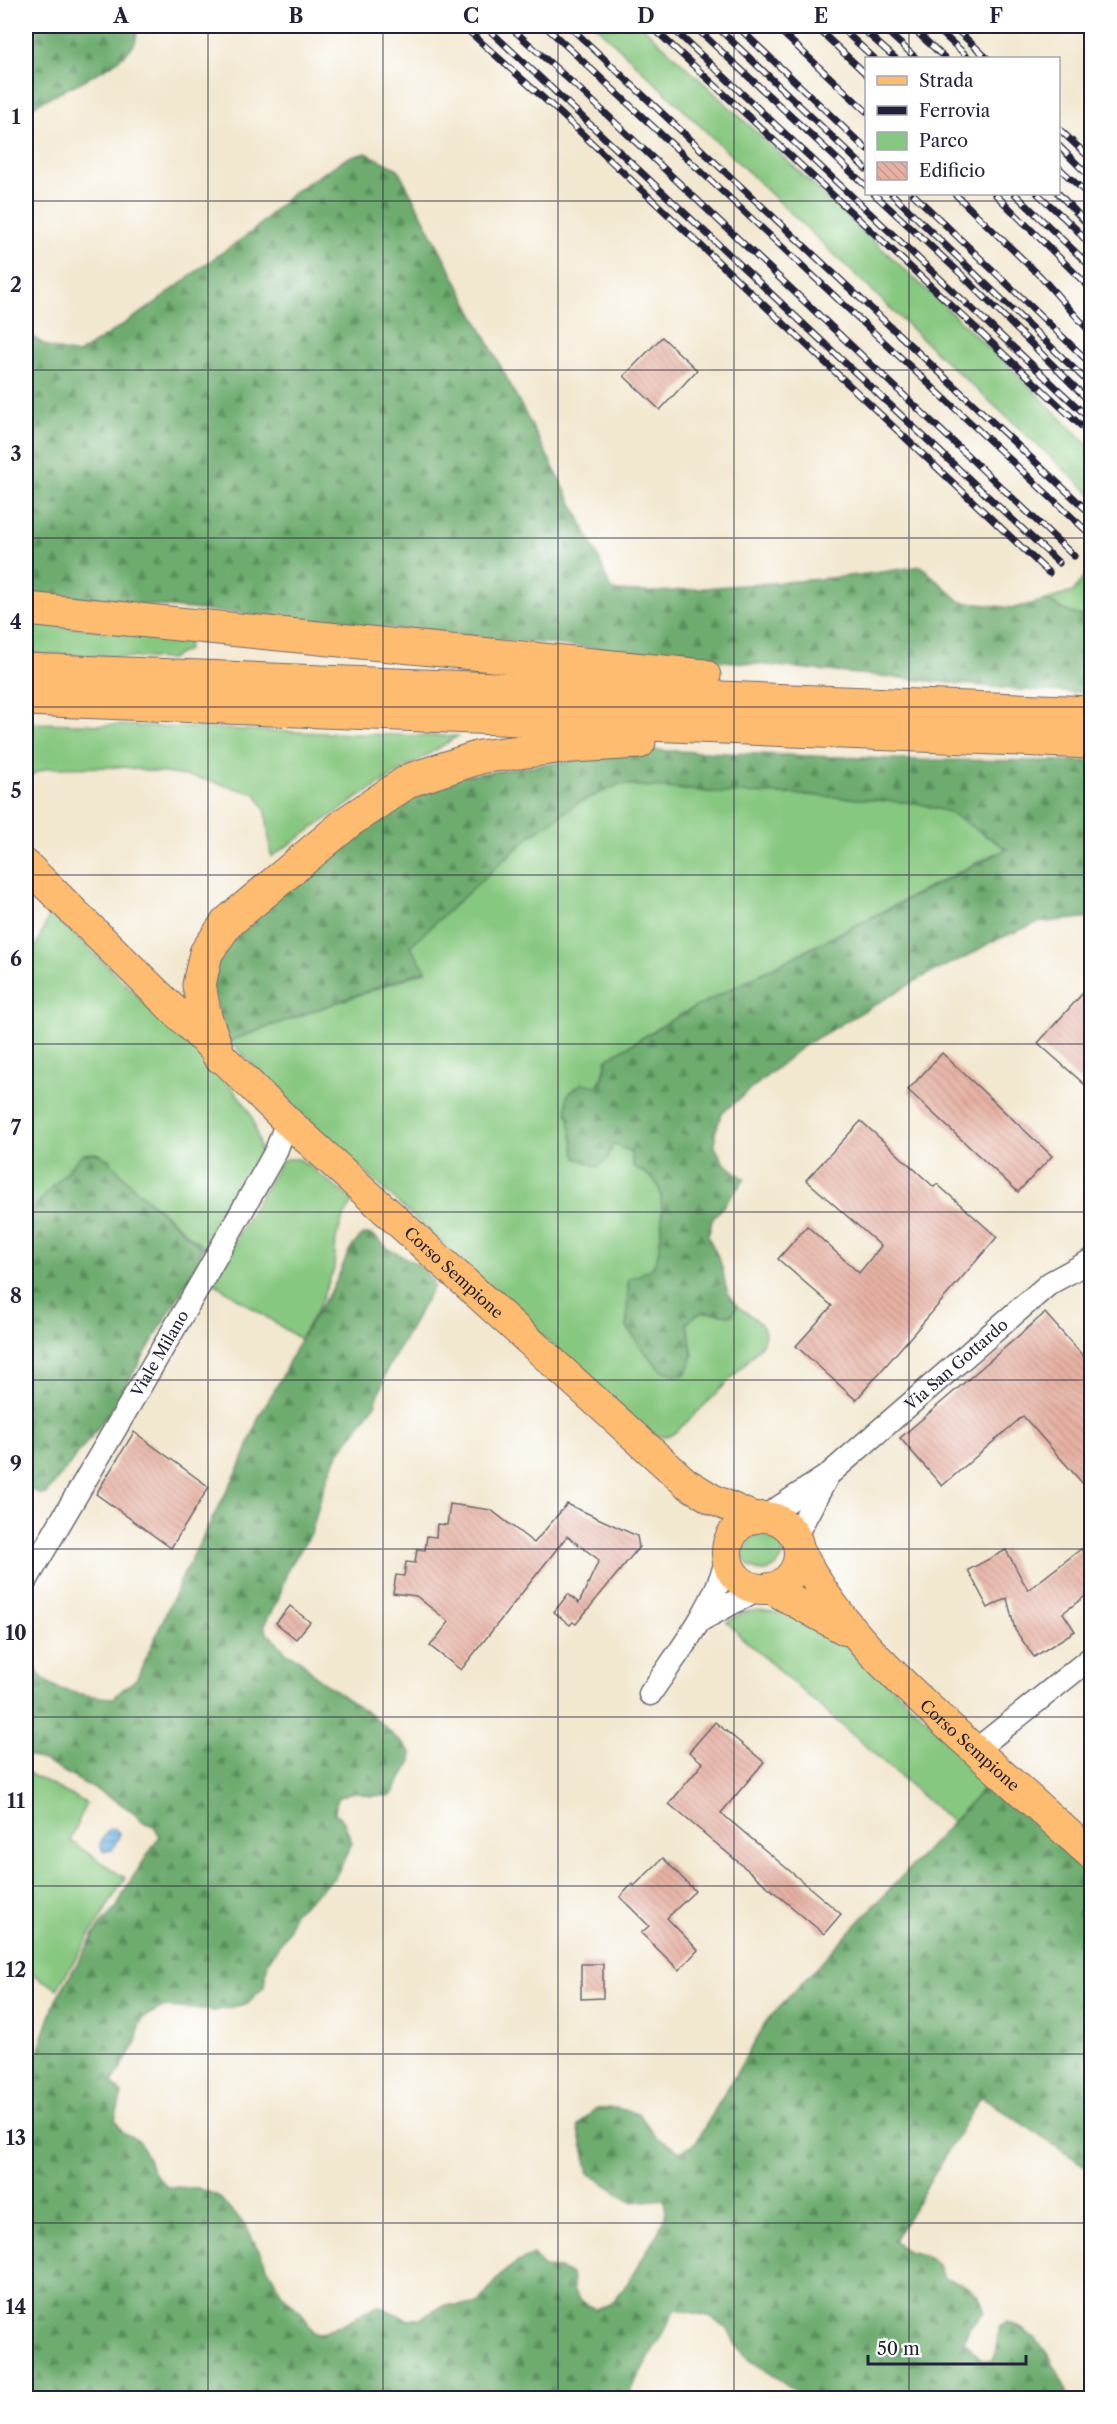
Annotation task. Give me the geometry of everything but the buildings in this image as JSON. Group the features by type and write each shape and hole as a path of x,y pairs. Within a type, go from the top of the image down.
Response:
{"highway":[{"path":"26,609 714,677 893,719"},
{"path":"26,670 893,719 1092,741"},
{"path":"26,699 893,719"},
{"path":"219,1056 205,1017 199,985 206,953 227,923 349,821 410,780 480,757 557,747 657,741 893,719 1092,712"}],"main road":[{"path":"26,865 219,1056"},
{"name":"Corso Sempione","path":"219,1056 287,1121 691,1487 705,1509 727,1558"},
{"name":"Corso Sempione","path":"691,1487 759,1517"},
{"path":"759,1517 782,1522 797,1543 799,1561 788,1579 764,1588 747,1586 737,1579 730,1569 727,1558 731,1536 745,1521 759,1517"},
{"name":"Corso Sempione","path":"797,1543 816,1582 853,1634 911,1692 1092,1854"},
{"name":"Corso Sempione","path":"764,1588 853,1634"}],"street":[{"name":"Viale Milano","path":"26,1581 211,1266 276,1151 287,1121"},
{"name":"Via San Gottardo","path":"759,1517 827,1476 1050,1283 1092,1260"},
{"name":"Via San Gottardo","path":"797,1543 827,1476"},
{"path":"650,1694 700,1620 719,1583 727,1558"},
{"path":"700,1620 764,1588"},
{"path":"976,1750 1092,1657"}],"green space":[{"path":"26,26 136,26 136,40 118,60 103,70 26,111"},
{"path":"596,26 642,26 1014,371 1091,448 1091,494 941,357"},
{"path":"366,153 398,169 576,511 611,590 655,592 685,590 825,579 921,566 961,602 1014,608 1046,600 1070,613 1091,618 1091,693 1022,690 26,593 26,330 49,347 78,354 150,307 253,231 293,192 347,158"},
{"path":"1091,567 1091,618 1070,613 1046,600 1073,592"},
{"path":"26,623 188,639 188,650 170,659 26,653"},
{"path":"26,723 458,736 356,799 271,857 266,812 256,794 199,778 123,767 47,768 26,777"},
{"path":"648,750 918,760 1091,761 1091,917 1037,923 991,942 966,957 928,974 803,1046 722,1113 715,1133 715,1147 724,1163 745,1179 712,1220 708,1236 721,1263 727,1291 737,1306 732,1315 704,1312 687,1323 691,1362 686,1374 678,1376 661,1370 627,1327 628,1279 651,1268 659,1249 662,1211 659,1189 654,1180 633,1166 631,1152 613,1144 607,1159 598,1167 576,1158 567,1109 567,1095 582,1083 597,1086 604,1077 607,1059 680,1015 1007,849 949,812 917,803 792,794 721,793 620,784 578,803 529,837 410,946 426,970 229,1041 223,1034 210,971 231,929 426,781"},
{"path":"620,784 721,793 792,794 917,803 949,812 1008,849 992,855 680,1015 607,1059 602,1077 594,1089 567,1109 572,1131 607,1159 613,1143 631,1152 633,1166 649,1175 659,1189 662,1224 656,1259 648,1271 628,1280 627,1327 643,1350 661,1370 693,1356 687,1323 704,1312 732,1315 737,1306 754,1318 764,1330 762,1344 746,1363 687,1422 676,1432 665,1437 655,1436 643,1429 312,1123 229,1041 426,971 409,946 529,837 578,803"},
{"path":"51,911 232,1088 249,1111 255,1126 261,1155 208,1251 132,1186 108,1159 82,1154 26,1217 26,970"},
{"path":"97,1153 108,1159 132,1186 203,1249 191,1276 109,1414 46,1494 41,1495 26,1486 26,1217 82,1154"},
{"path":"299,1159 307,1164 353,1201 342,1221 336,1239 334,1269 319,1306 300,1339 211,1281 281,1161"},
{"path":"365,1234 375,1237 388,1248 416,1263 427,1272 434,1286 388,1368 375,1405 338,1454 324,1487 311,1534 288,1569 278,1600 264,1625 266,1631 288,1654 299,1659 319,1679 375,1718 411,1752 411,1763 391,1796 370,1796 353,1792 337,1798 335,1813 344,1822 352,1843 336,1876 294,1913 288,1931 268,1962 264,1987 246,2004 215,2011 163,2007 144,2017 139,2026 136,2044 112,2082 122,2094 115,2120 123,2132 140,2142 154,2173 167,2187 198,2188 218,2196 245,2225 282,2294 305,2317 313,2333 327,2331 379,2306 409,2320 421,2318 445,2305 479,2303 502,2274 533,2255 545,2268 559,2269 571,2274 574,2293 585,2303 595,2309 611,2304 627,2284 659,2231 666,2212 664,2199 632,2202 589,2173 578,2126 595,2109 617,2108 639,2114 655,2136 680,2152 695,2144 768,2019 992,1780 1091,1869 1091,2170 981,2096 894,2241 906,2251 927,2256 936,2263 944,2279 964,2285 980,2299 984,2312 969,2328 964,2341 983,2361 994,2360 1000,2325 1007,2322 1019,2327 1038,2342 1046,2352 1059,2374 1068,2398 807,2398 750,2360 736,2345 728,2329 708,2316 676,2309 626,2398 26,2398 26,2092 28,2081 56,1999 100,1925 117,1907 127,1886 160,1836 154,1826 143,1822 135,1813 116,1801 46,1762 26,1755 26,1654 37,1672 46,1681 60,1689 78,1694 114,1698 137,1678 184,1573 242,1462 259,1416 300,1339 334,1286 349,1251"},
{"path":"763,1531 777,1537 783,1551 777,1565 763,1571 749,1565 743,1551 749,1537"},
{"path":"760,1610 787,1614 830,1633 855,1653 992,1780 952,1822 741,1637 727,1622 743,1612"},
{"path":"26,1772 86,1803 70,1841 125,1878 57,1989 26,1970"}],"water":[{"path":"114,1828 120,1834 112,1850 103,1852 100,1844 108,1830"}],"railway":[{"path":"463,26 560,113 1049,573"},
{"path":"485,26 1059,563"},
{"path":"509,26 586,95 1074,556"},
{"path":"545,26 1092,536"},
{"path":"569,26 1092,515"},
{"path":"651,26 1092,436"},
{"path":"670,26 1092,421"},
{"path":"694,26 865,185"},
{"path":"716,26 865,168"},
{"path":"737,26 865,148"},
{"path":"775,26 865,110"},
{"path":"815,26 865,73"},
{"path":"839,26 873,57"},
{"path":"859,26 894,57"},
{"path":"881,26 915,57"},
{"path":"910,26 944,57"},
{"path":"934,26 968,57"},
{"path":"953,26 986,57"},
{"path":"1060,130 1092,160"},
{"path":"1060,147 1092,179"},
{"path":"1060,169 1092,198"},
{"path":"875,195 961,274 1092,404"},
{"path":"893,195 1092,386"},
{"path":"914,195 1092,365"},
{"path":"956,195 1041,277 1092,334"},
{"path":"996,195 1092,290"},
{"path":"1016,195 1092,268"},
{"path":"1039,195 1076,229 1092,248"},
{"path":"1060,195 1092,229"}]}
